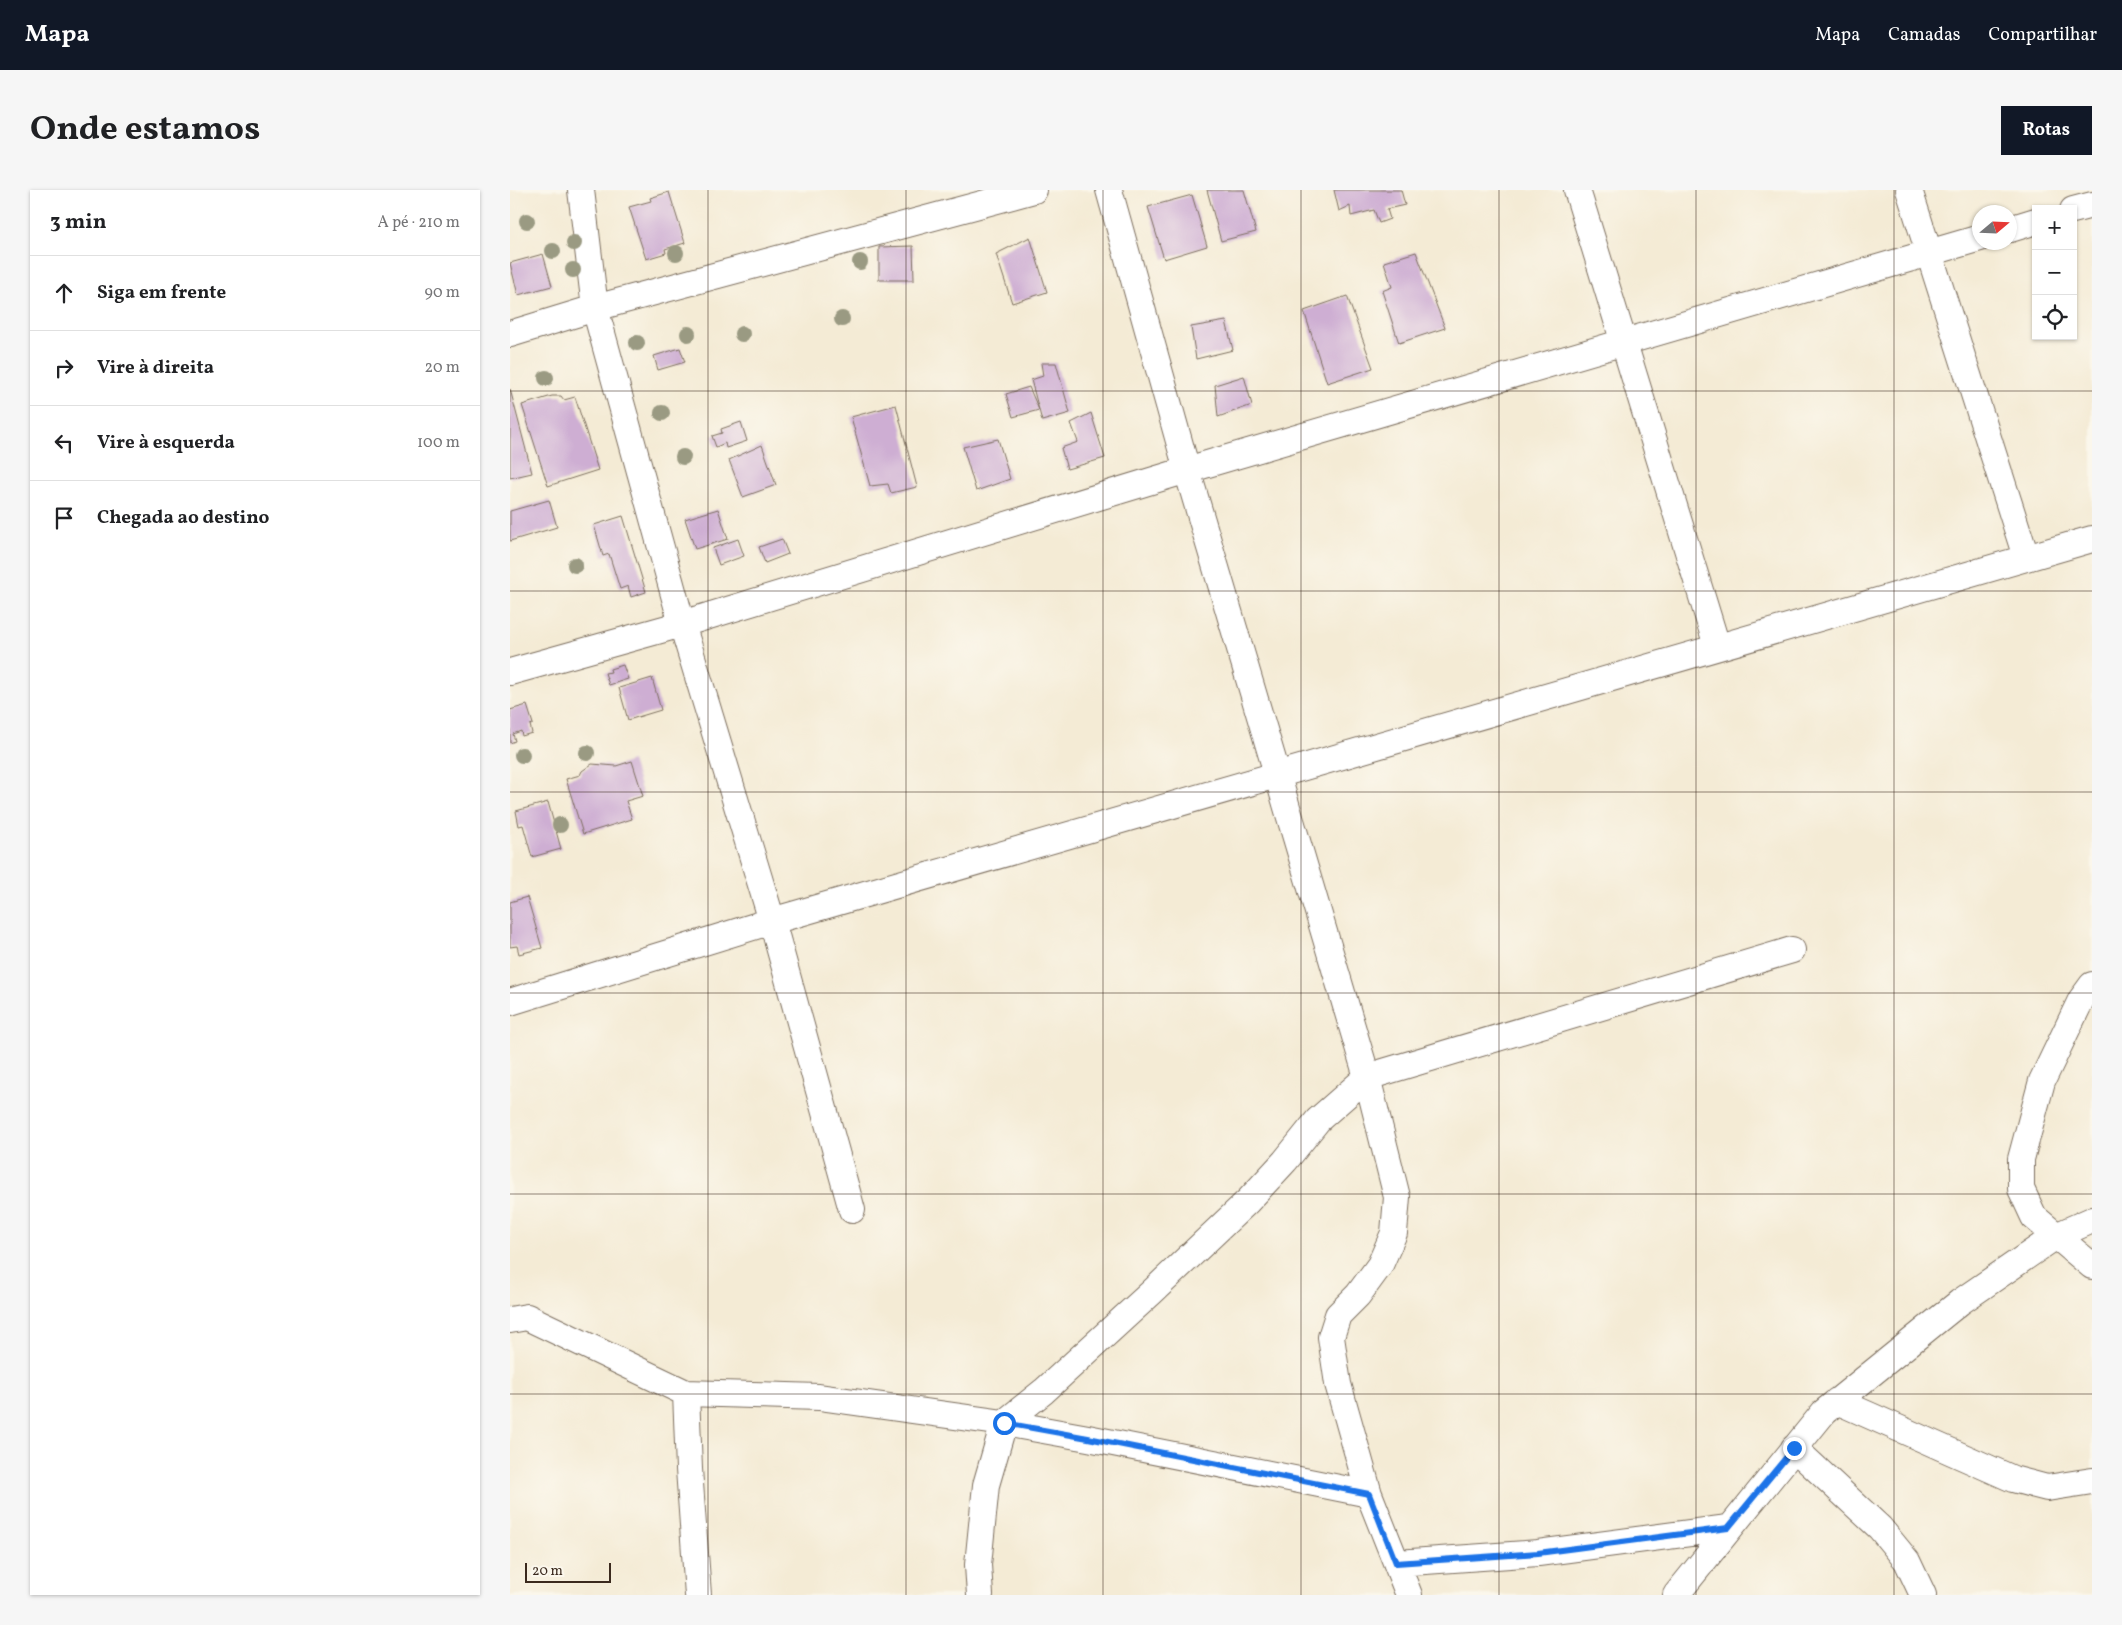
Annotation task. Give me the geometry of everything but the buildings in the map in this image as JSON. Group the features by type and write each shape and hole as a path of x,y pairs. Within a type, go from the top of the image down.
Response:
{"street":[{"path":"580,190 595,308 682,624 772,921 852,1210"},
{"path":"510,334 595,308 1034,190"},
{"path":"1109,190 1187,470 1367,1077 1397,1197 1394,1233 1380,1265 1358,1295 1338,1315 1331,1337 1338,1384 1369,1494 1409,1595"},
{"path":"1577,190 1717,646"},
{"path":"1908,190 2026,557"},
{"path":"2077,209 2092,205"},
{"path":"2017,227 2032,222"},
{"path":"510,672 682,624 1187,470 1972,240"},
{"path":"510,1002 772,921 2092,539"},
{"path":"980,1595 978,1564 986,1485 1004,1423 1044,1391 1248,1201 1285,1161 1318,1120 1367,1077 1792,950"},
{"path":"2092,985 2081,1000 2042,1081 2021,1160 2021,1189 2034,1217 2092,1266"},
{"path":"1676,1595 1728,1528 1824,1412 1960,1302 2056,1236 2092,1220"},
{"path":"510,1320 527,1317 686,1393 819,1397 1004,1423 1369,1494"},
{"path":"686,1393 689,1469 698,1595"},
{"path":"1837,1401 2013,1478 2047,1488 2092,1481"},
{"path":"1794,1448 1880,1528 1907,1561 1923,1595"},
{"path":"1396,1563 1538,1553 1728,1528"}],"route":[{"path":"1004,1423 1369,1494 1396,1563 1538,1553 1728,1528 1794,1448"}]}
